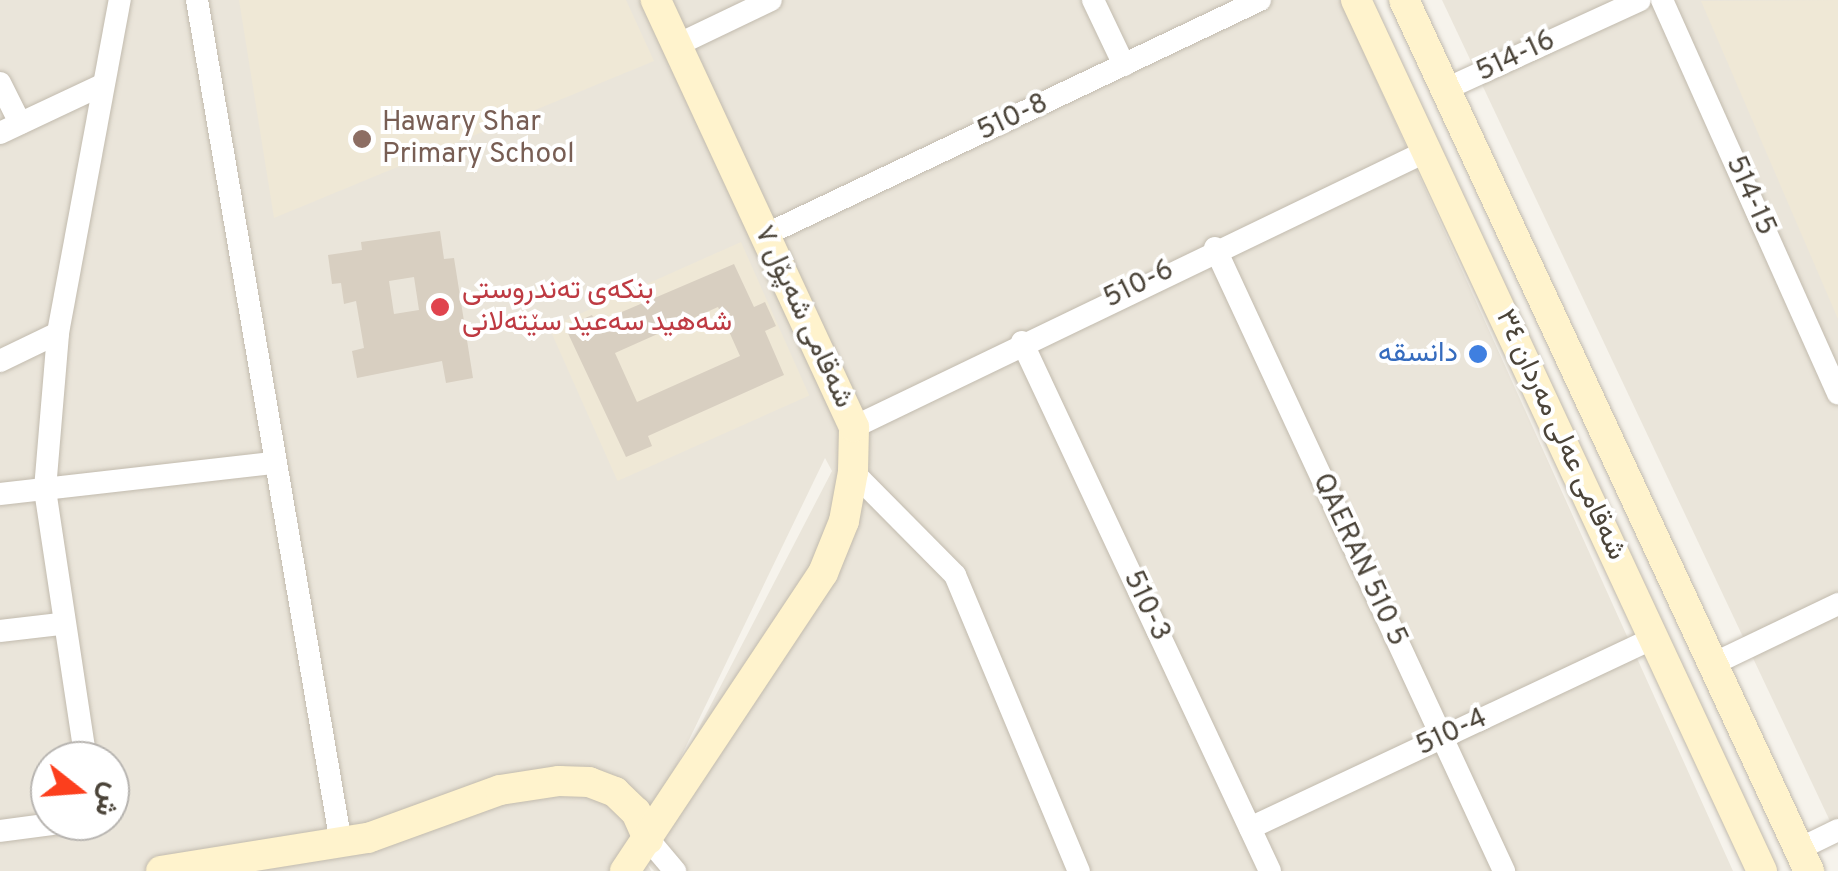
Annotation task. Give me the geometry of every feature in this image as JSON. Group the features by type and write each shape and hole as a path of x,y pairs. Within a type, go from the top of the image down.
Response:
{"main road":[{"name":"شەقامی شەپۆل ٧","path":"625,871 824,573 844,521 853,472 854,427 656,0"},
{"name":"شەقامی عەلی مەردان ٣٤","path":"1356,0 1762,871"},
{"name":"شەقامی عەلی مەردان ٣٤","path":"1404,0 1804,860"},
{"path":"1537,385 1576,366"},
{"path":"161,871 341,844 500,790 558,781 615,792 636,812 648,839"}],"street":[{"path":"82,741 60,624 45,489 58,333 120,0"},
{"path":"198,0 272,463 341,844"},
{"path":"676,45 771,0"},
{"path":"1093,0 1124,65"},
{"name":"510-8","path":"765,236 1260,0"},
{"name":"514-16","path":"1446,89 1640,0"},
{"name":"514-15","path":"1662,0 1838,393"},
{"path":"0,83 10,128 102,85"},
{"name":"510-6","path":"854,427 1215,248 1427,151"},
{"name":"QAERAN 510 5","path":"1215,248 1504,871"},
{"path":"0,360 58,333"},
{"name":"510-3","path":"1022,342 1270,871"},
{"path":"0,494 272,463"},
{"path":"853,472 955,574 1080,871"},
{"path":"1714,664 1838,604"},
{"path":"0,631 60,624"},
{"name":"510-4","path":"1250,828 1654,638"},
{"path":"0,831 30,827"},
{"path":"1804,860 1838,830"},
{"path":"648,839 675,871"}],"shaded area":[{"path":"0,0 1340,0 1733,871 654,871 647,863 651,871 0,871","holes":["825,458 832,471 661,801"]},
{"name":"Hawary Shar Primary School","path":"239,0 626,0 654,61 274,218"},
{"path":"1442,0 1838,0 1838,838"},
{"path":"1838,0 1838,319 1701,1"},
{"path":"741,242 809,395 617,481 549,327"}],"building":[{"name":"بنکەی تەندروستی شەهید سەعید سێتەلانی","path":"440,231 444,259 454,258 473,378 446,383 442,361 357,378 352,351 364,348 356,301 344,304 341,283 332,284 328,255 362,250 361,242","holes":["414,277 419,310 394,314 389,281"]},
{"path":"734,264 754,307 765,302 776,326 765,331 784,375 648,436 652,446 626,457 565,327 592,315 596,323","holes":["718,307 740,356 637,402 615,353"]}],"place":[{"name":"Hawary Shar Primary School","path":"362,139"},
{"name":"بنکەی تەندروستی شەهید سەعید سێتەلانی","path":"440,307"},
{"name":"دانسقه","path":"1478,354"}]}
